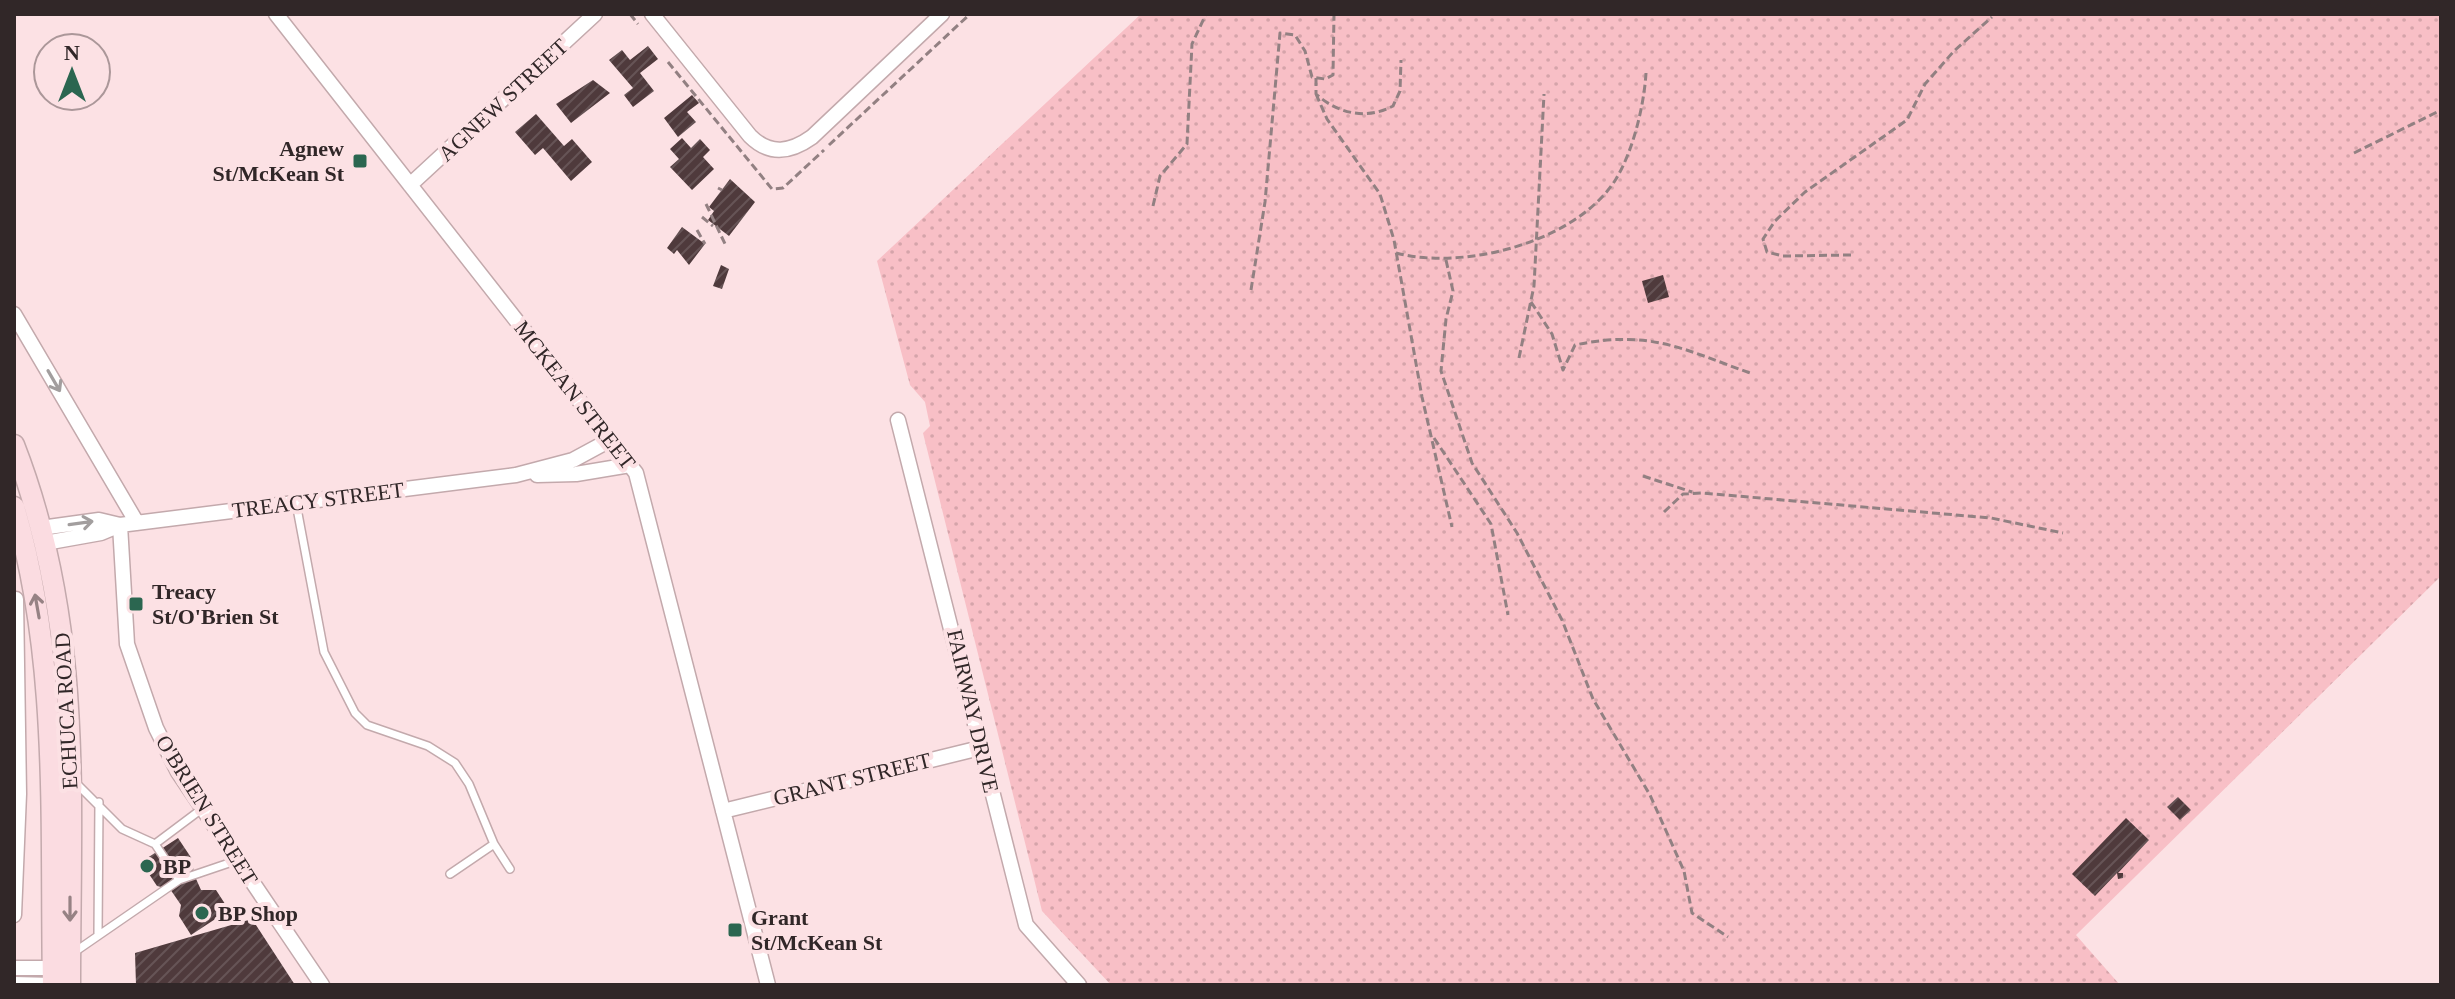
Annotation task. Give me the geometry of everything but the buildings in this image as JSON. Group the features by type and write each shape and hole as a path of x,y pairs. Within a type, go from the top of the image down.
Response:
{"main road":[{"name":"ECHUCA ROAD","path":"14,445 65,647 70,778 63,975"},
{"name":"ECHUCA ROAD","path":"14,507 36,536 49,804 63,975"},
{"path":"49,804 70,778"}],"street":[{"name":"MCKEAN STREET","path":"276,14 639,479 768,985"},
{"name":"AGNEW STREET","path":"410,185 595,14"},
{"path":"652,14 750,136 758,144 780,151 795,148 812,137 942,14"},
{"path":"14,314 137,523"},
{"name":"FAIRWAY DRIVE","path":"898,420 943,586 980,748 1026,925 1079,985"},
{"name":"TREACY STREET","path":"516,475 580,457 610,440"},
{"name":"TREACY STREET","path":"36,536 101,533 120,525 516,475 576,474 630,465"},
{"name":"O'BRIEN STREET","path":"120,525 125,631 132,665 167,753 322,985"},
{"path":"14,915 19,794 16,599"},
{"name":"GRANT STREET","path":"723,811 980,748"},
{"path":"14,968 63,975"},
{"path":"14,984 63,975"}],"lane":[{"path":"296,503 324,652 355,713 367,725 428,746 455,763 473,792 494,844 510,869"},
{"path":"70,778 99,802 122,829 155,844 179,880"},
{"path":"98,934 99,802"},
{"path":"155,844 203,808"},
{"path":"450,874 494,844"},
{"path":"63,975 98,934 179,880 238,860"}],"path":[{"path":"630,14 639,26"},
{"path":"667,62 765,186 778,190 970,14"},
{"path":"1153,206 1160,176 1187,144 1192,44 1206,14"},
{"path":"1316,78 1325,79 1333,75 1334,14"},
{"path":"1851,255 1783,256 1767,252 1763,239 1775,221 1805,192 1907,120 1925,84 1954,51 1992,17"},
{"path":"1251,290 1265,202 1280,33 1295,35 1302,44 1309,70 1316,78 1316,94 1327,119 1380,194 1396,253 1452,527"},
{"path":"1316,94 1339,110 1378,114 1393,106 1400,91 1401,60"},
{"path":"1396,253 1423,260 1446,260 1502,251 1569,223 1616,180 1633,136 1646,73"},
{"path":"1519,358 1531,302 1544,94"},
{"path":"2354,153 2441,110"},
{"path":"706,204 726,246"},
{"path":"707,211 712,209"},
{"path":"702,217 716,228"},
{"path":"697,230 705,244"},
{"path":"1446,260 1453,291 1446,319 1441,371 1472,463 1517,533 1562,620 1593,699 1650,795 1684,871 1692,913 1728,937"},
{"path":"1531,302 1552,334 1563,370 1575,345 1609,338 1677,344 1753,374"},
{"path":"1431,434 1491,524 1508,615"},
{"path":"1643,476 1682,491 1991,518 2063,533"},
{"path":"1664,512 1683,494 1702,493"}],"shaded area":[{"path":"1141,14 2441,14 2441,576 2076,935 2120,985 1111,985 1042,911 923,433 930,426 925,402 910,385 877,261"}],"place":[{"name":"Agnew St/McKean St","path":"360,161"},
{"name":"Treacy St/O'Brien St","path":"136,604"},
{"name":"BP","path":"147,866"},
{"name":"BP Shop","path":"202,913"},
{"name":"Grant St/McKean St","path":"735,930"}]}
